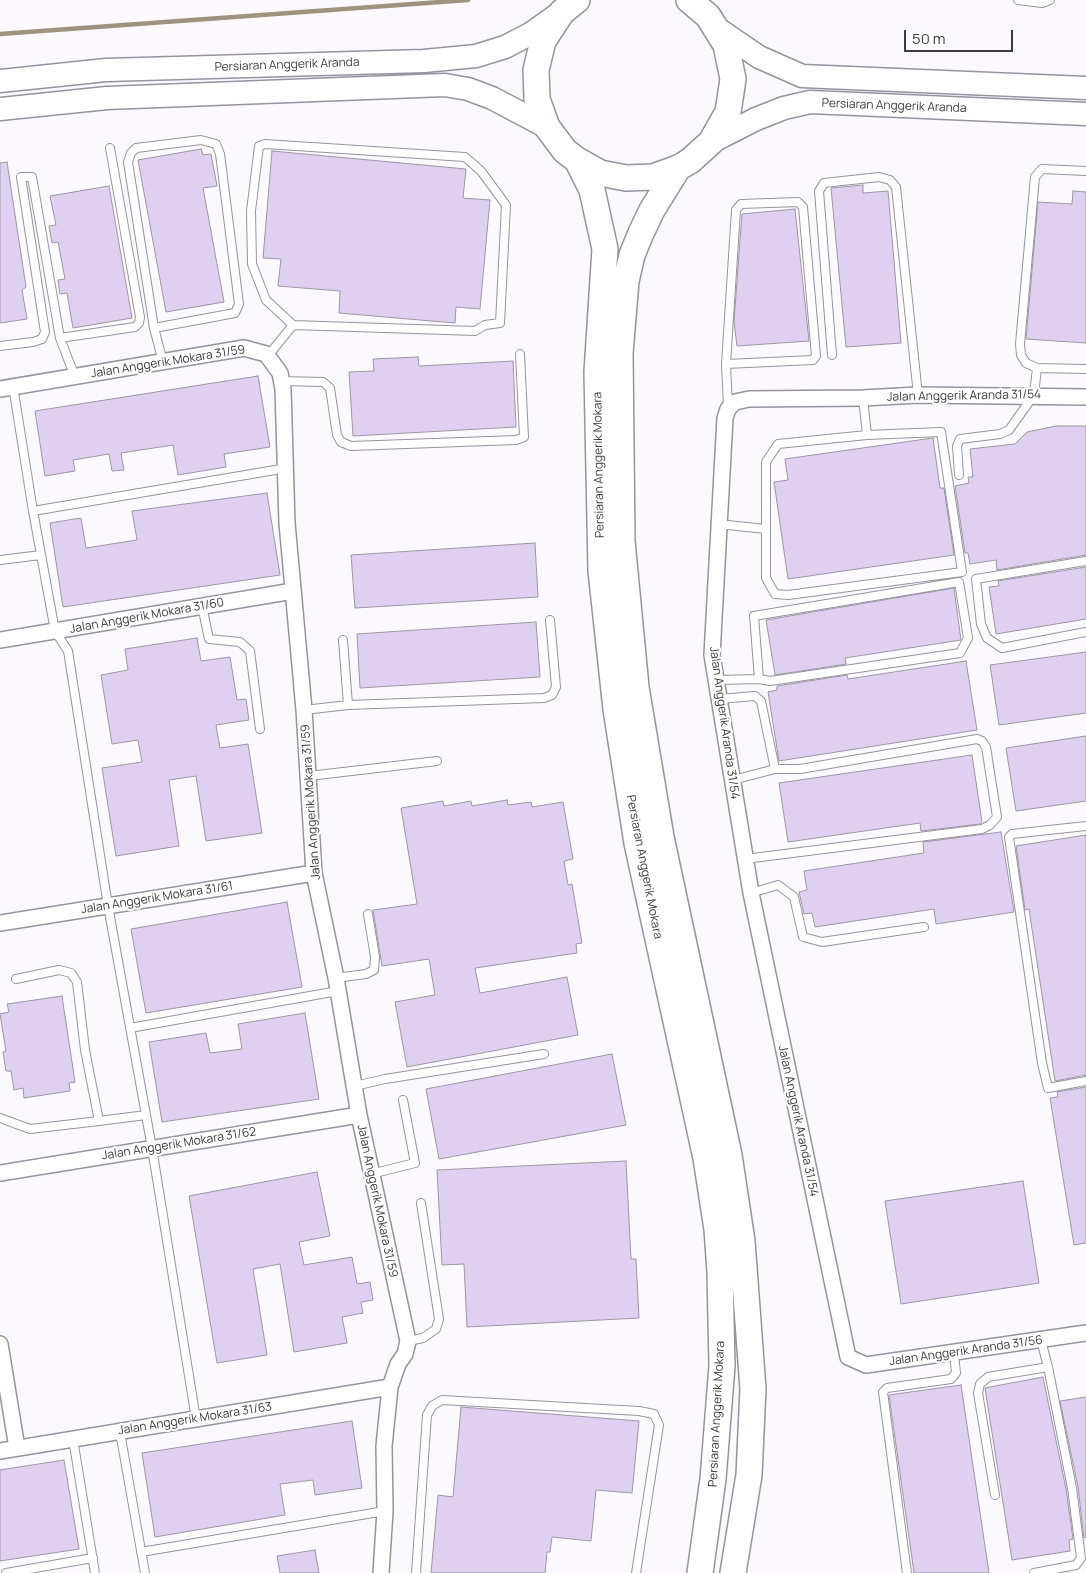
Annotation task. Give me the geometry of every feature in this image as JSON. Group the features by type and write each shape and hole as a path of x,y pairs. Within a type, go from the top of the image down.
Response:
{"main road":[{"path":"570,6 543,41 536,70 537,99 547,127 555,140 577,160 600,173 626,178 653,177 678,168 690,161 711,142 728,112 733,78 728,53 718,29 693,1"},
{"name":"Persiaran Anggerik Aranda","path":"0,81 106,70 424,61 476,56 505,47 532,33 570,6"},
{"name":"Persiaran Anggerik Aranda","path":"718,29 759,57 802,76 1086,88"},
{"path":"0,109 106,98 446,85 468,88 492,98 547,127"},
{"name":"Persiaran Anggerik Aranda","path":"711,142 756,119 784,108 810,102 1086,114"},
{"name":"Persiaran Anggerik Mokara","path":"577,160 592,190 605,249 597,372 598,424 601,571 614,699 637,843 706,1158 720,1264 722,1366 713,1480 700,1573"},
{"name":"Persiaran Anggerik Mokara","path":"678,168 652,210 641,233 632,255 626,281 620,353 622,541 636,687 661,837 730,1155 742,1241 753,1389 749,1475 733,1573"}],"street":[{"name":"Jalan Anggerik Mokara 31/59","path":"6,387 244,348 266,354 280,373 287,468 288,523 309,776 314,873 337,984 359,1115 408,1341"},
{"name":"Jalan Anggerik Aranda 31/54","path":"848,1357 750,893 716,680 712,639 725,418 728,409 735,402 749,399 863,398 918,395 1086,397"},
{"name":"Jalan Anggerik Mokara 31/60","path":"0,640 293,591"},
{"name":"Jalan Anggerik Mokara 31/61","path":"0,923 314,873"},
{"name":"Jalan Anggerik Mokara 31/62","path":"0,1173 359,1115"},
{"name":"Jalan Anggerik Aranda 31/56","path":"848,1357 866,1365 954,1354 1086,1333"},
{"path":"383,1573 386,1511 384,1446 390,1387 398,1364 405,1354 408,1341"},
{"path":"0,1344 17,1448"},
{"name":"Jalan Anggerik Mokara 31/63","path":"0,1451 390,1387"}],"lane":[{"path":"1018,0 1042,4 1050,0"},
{"path":"154,328 235,313 239,304 220,154 216,144 201,140 136,148 131,153 128,162 154,328 163,362"},
{"path":"264,144 465,157 481,171 506,205 500,323 485,325 474,331 293,325 266,300 252,264 251,211 259,146 264,144"},
{"path":"60,338 135,327 139,323 140,317 110,148"},
{"path":"1086,171 1042,169 1035,177 1020,344 1021,355 1026,363 1037,368 1086,369"},
{"path":"0,346 33,342 42,339 45,332 21,177 32,177 60,338 75,377"},
{"path":"832,355 819,191 824,182 879,177 890,180 896,187 918,395"},
{"path":"726,364 813,360 816,356 803,207 798,202 741,204 736,210 726,364 728,409"},
{"path":"267,357 293,325"},
{"path":"282,381 323,382 330,388 337,435 341,442 351,446 516,440 524,437 520,354"},
{"path":"959,475 957,446 960,439 1000,434 1009,430 1034,395 1037,368"},
{"path":"6,387 33,511 55,631 68,651 108,906 152,1148 196,1419"},
{"path":"863,398 867,435"},
{"path":"941,432 962,572 788,596 775,594 766,578 766,462 778,444 867,435 941,432"},
{"path":"33,511 287,468"},
{"path":"718,524 766,529"},
{"path":"0,560 41,555"},
{"path":"1086,561 976,579 981,624 987,638 1002,648 1086,632"},
{"path":"716,680 759,679 770,681 960,653 968,638 959,582 754,616 759,679"},
{"path":"202,606 209,639 240,642 250,651 260,729"},
{"path":"304,710 348,705 544,698 552,694 556,687 550,620"},
{"path":"344,640 348,705"},
{"path":"719,698 755,696 761,701 775,769"},
{"path":"732,780 775,769 800,769 977,739 982,741 986,747 997,817 990,825 982,829 745,860"},
{"path":"309,776 437,761"},
{"path":"1086,826 1012,834 1009,838 1042,1063 1048,1088 1086,1081"},
{"path":"750,893 778,885 794,897 803,937 822,942 924,927"},
{"path":"130,1028 337,984 366,974 374,970 375,957 368,914"},
{"path":"16,979 59,970 71,973 77,982 85,1050 99,1121"},
{"path":"355,1086 385,1079 544,1054"},
{"path":"371,1174 415,1163 403,1100"},
{"path":"0,1118 30,1129 146,1116"},
{"path":"408,1341 423,1338 436,1328 439,1319 421,1203"},
{"path":"1034,1573 1076,1565 1081,1558 1072,1488 1041,1340"},
{"path":"907,1573 883,1392 887,1388 951,1379 956,1373 954,1354"},
{"path":"995,1495 978,1393 980,1384 988,1377 1048,1367"},
{"path":"416,1573 427,1416 432,1406 442,1400 639,1411 654,1414 659,1425 636,1573"},
{"path":"120,1432 145,1573"},
{"path":"73,1439 95,1573"},
{"path":"141,1552 386,1511"},
{"path":"6,1573 93,1558"}],"building":[{"path":"201,149 203,155 211,154 217,186 203,188 224,302 166,312 138,160"},
{"path":"272,151 466,169 463,198 490,200 480,309 456,307 455,323 339,313 340,291 278,286 281,259 263,258"},
{"path":"7,162 26,287 22,290 27,319 0,323 0,163"},
{"path":"863,185 863,193 888,191 901,343 846,347 831,188"},
{"path":"109,186 132,318 73,328 67,293 60,294 58,280 65,279 58,242 52,243 49,226 56,225 50,196"},
{"path":"1073,191 1086,192 1086,343 1026,339 1038,202 1072,204"},
{"path":"795,209 809,341 737,346 734,321 742,214"},
{"path":"418,357 419,366 513,361 516,427 353,436 349,372 374,371 373,359"},
{"path":"258,376 270,447 224,454 226,467 178,475 173,445 121,453 124,470 112,471 109,454 73,460 75,471 45,476 35,411"},
{"path":"1056,426 1086,426 1086,555 997,570 996,560 970,564 968,553 965,553 955,486 969,483 968,477 973,477 970,449 1015,444 1027,432"},
{"path":"933,438 940,488 944,488 954,555 788,579 774,482 788,480 785,459"},
{"path":"267,493 280,575 63,607 50,523 81,518 86,548 137,540 132,511"},
{"path":"535,543 538,597 355,608 351,555"},
{"path":"1086,567 1086,619 996,634 989,587 999,586 998,581"},
{"path":"954,588 961,640 845,658 846,664 775,675 766,620"},
{"path":"536,622 540,677 360,688 357,634"},
{"path":"197,638 201,661 230,657 237,700 246,699 249,720 216,725 220,748 248,744 262,833 206,841 196,776 169,780 179,846 116,856 102,768 142,762 138,740 112,744 101,675 128,670 125,649"},
{"path":"1086,652 1086,713 999,725 990,665"},
{"path":"966,661 977,730 779,761 768,692 777,690 777,686 847,675 848,679"},
{"path":"1086,736 1086,801 1016,811 1006,748"},
{"path":"972,755 982,822 980,824 921,831 920,823 788,842 779,783"},
{"path":"507,800 508,805 531,802 532,807 563,802 573,859 564,861 568,885 572,884 582,943 576,944 577,953 475,968 480,993 567,977 578,1035 407,1067 395,1002 435,995 429,959 382,966 373,910 417,904 401,808 443,801 444,806 471,801 472,806"},
{"path":"1001,832 1014,912 936,924 934,909 815,927 812,913 804,914 799,892 807,890 804,871 924,853 923,842"},
{"path":"1086,835 1086,1075 1055,1081 1029,909 1025,910 1016,846"},
{"path":"287,902 302,987 146,1013 131,929"},
{"path":"62,996 75,1082 69,1083 70,1091 24,1098 23,1088 14,1090 11,1071 6,1071 3,1052 6,1051 0,1014 9,1012 7,1004"},
{"path":"305,1013 319,1099 162,1122 149,1042 206,1033 210,1053 242,1049 238,1024"},
{"path":"612,1054 626,1125 439,1159 426,1089"},
{"path":"1086,1087 1086,1243 1074,1245 1050,1098 1058,1097 1057,1092"},
{"path":"626,1161 631,1259 636,1259 639,1318 467,1327 464,1264 442,1265 437,1170"},
{"path":"317,1172 330,1236 299,1242 304,1265 352,1257 357,1284 370,1282 373,1300 361,1302 363,1313 342,1317 347,1343 294,1352 280,1264 253,1269 267,1355 217,1363 189,1196"},
{"path":"1023,1181 1039,1283 901,1304 885,1201"},
{"path":"1043,1377 1066,1489 1073,1539 1069,1540 1070,1551 1012,1560 985,1388"},
{"path":"961,1385 989,1573 914,1573 889,1395"},
{"path":"1086,1397 1086,1537 1084,1538 1078,1487 1060,1401"},
{"path":"461,1407 639,1421 632,1493 596,1490 591,1541 552,1537 550,1552 547,1552 545,1573 431,1573 438,1495 453,1497"},
{"path":"352,1421 362,1488 315,1495 313,1480 280,1484 285,1515 155,1537 142,1453"},
{"path":"64,1460 79,1549 0,1561 0,1470"},
{"path":"315,1550 319,1573 280,1573 277,1556"}],"waterway":[{"path":"0,34 468,0"}]}
